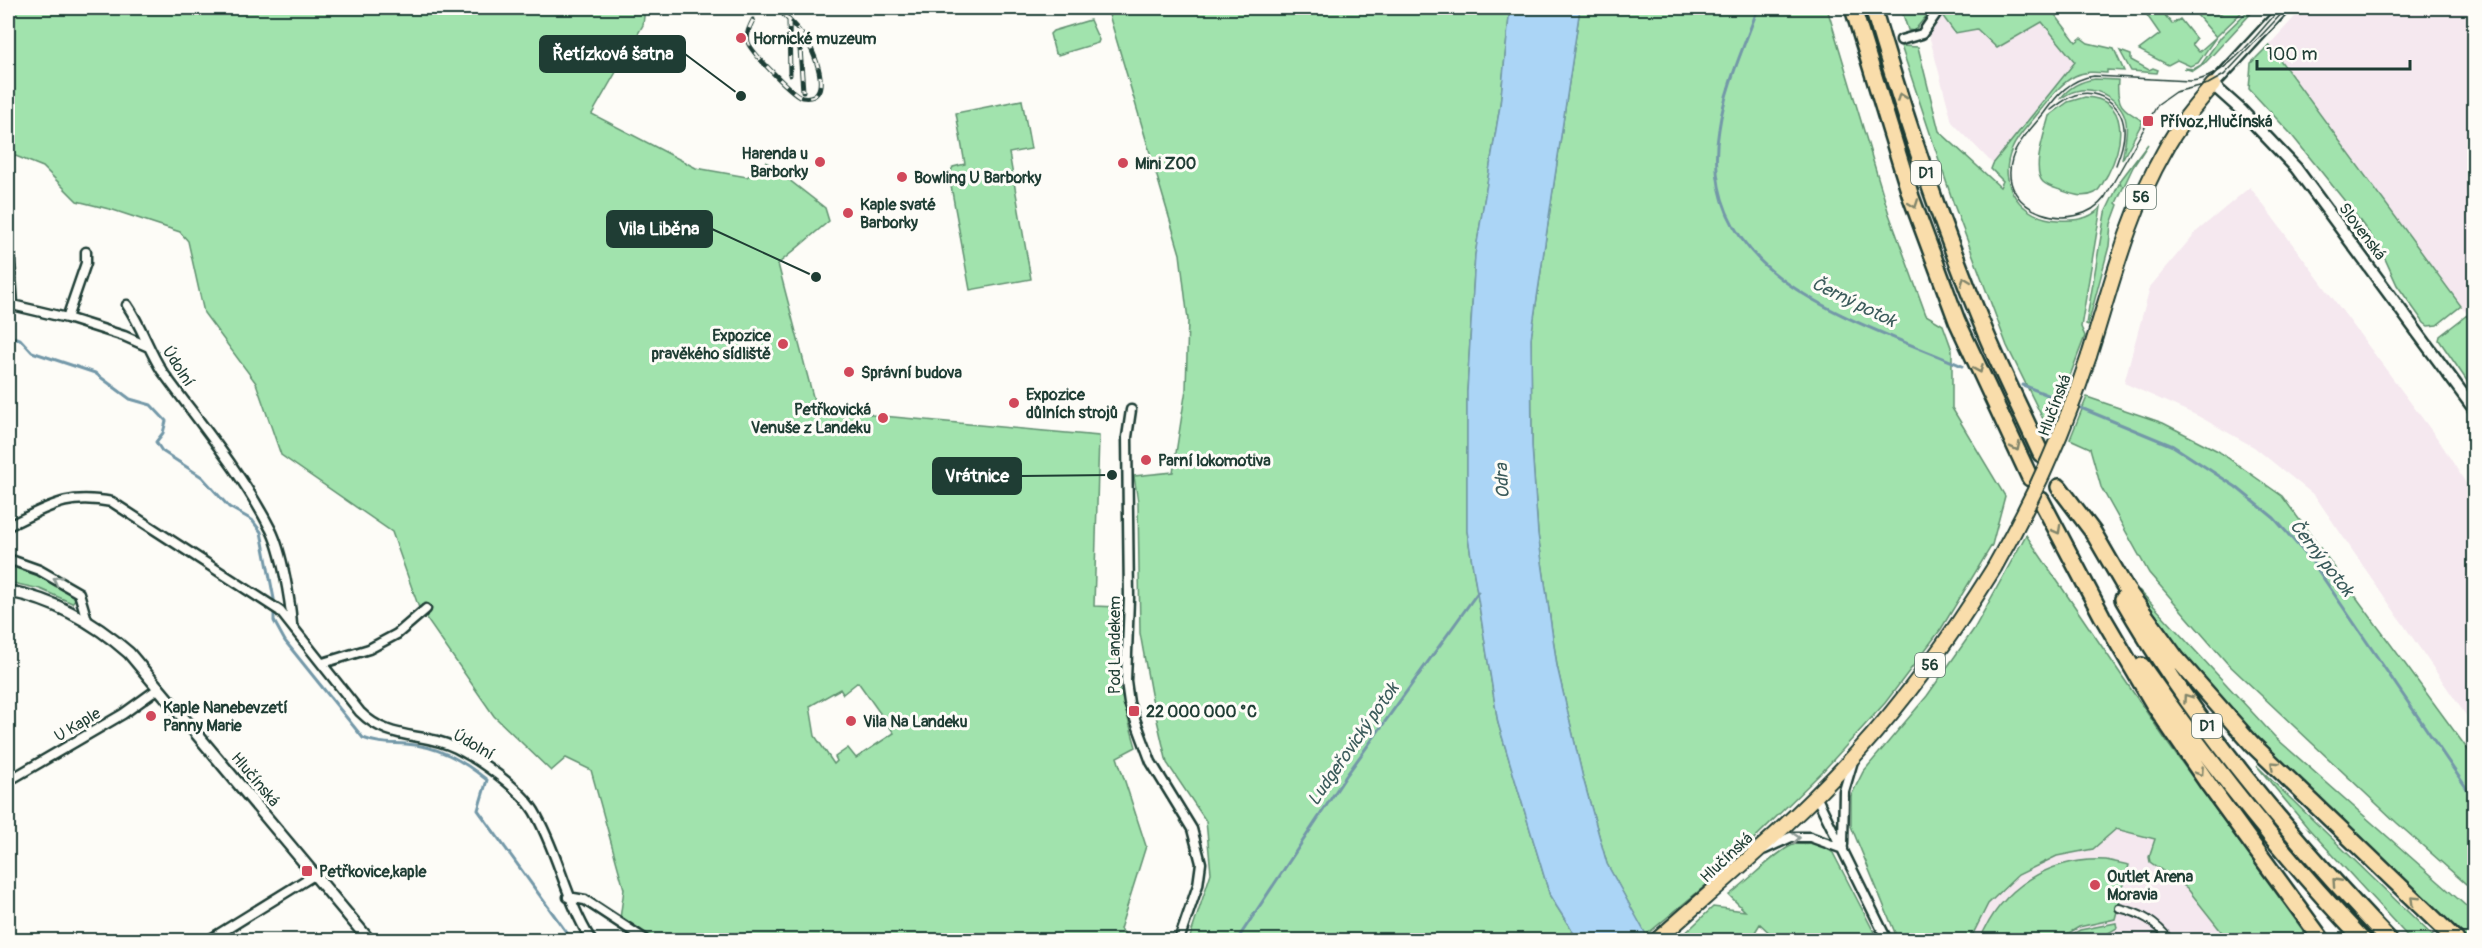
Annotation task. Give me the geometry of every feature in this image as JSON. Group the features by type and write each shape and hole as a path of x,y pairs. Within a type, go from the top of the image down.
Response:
{"highway":[{"name":"D1","path":"1853,8 1911,196 1957,321 2030,478"},
{"name":"D1","path":"1873,8 1931,186 1986,335 2041,454"},
{"name":"D1","path":"2389,940 2331,877 2234,762 2198,713 2149,645 2056,481 2093,532 2126,589 2176,658 2252,744 2456,940"},
{"name":"D1","path":"2041,500 2102,616 2153,703 2209,785 2322,940"},
{"name":"D1","path":"2074,560 2134,654 2220,775 2363,940"}],"main road":[{"name":"Hlučínská","path":"1657,940 1816,796 1855,755 1923,674 1994,568 2024,515 2052,456 2090,356 2127,234 2146,186 2175,134 2213,85"}],"street":[{"path":"1901,40 1922,34 1940,8"},
{"name":"Hlučínská","path":"2213,85 2284,8"},
{"name":"Slovenská","path":"2213,85 2241,110 2296,168 2475,409"},
{"name":"Údolní","path":"8,230 10,304 67,318 124,336 149,347"},
{"path":"67,318 86,263 86,252"},
{"name":"Údolní","path":"127,305 142,327 149,347 162,371 225,457 272,532 290,599 292,624"},
{"name":"Pod Landekem","path":"1131,410 1127,437 1129,598 1126,681 1129,703 1151,762 1192,829 1201,863 1198,885 1178,938"},
{"name":"Údolní","path":"8,526 66,499 89,498 112,502 280,611 371,723 383,729 455,747 475,759 520,795 533,810 546,836 577,919 591,940"},
{"path":"8,559 39,570 79,593 87,620"},
{"name":"Hlučínská","path":"8,591 60,606 87,620 129,653 369,940"},
{"path":"322,663 369,649 397,634 426,609"},
{"name":"U Kaple","path":"8,781 123,714 159,688"},
{"path":"1844,849 1842,808 1844,791 1855,755"},
{"path":"1816,796 1887,940"},
{"path":"1751,856 1791,837 1810,837 1844,849"},
{"path":"209,940 314,875"},
{"path":"568,897 585,900 646,940"},
{"path":"2119,908 2141,914 2154,922 2170,940"}],"shaded area":[{"path":"2303,8 2474,8 2474,316 2471,319 2269,45"},
{"path":"1942,15 1955,33 1977,29 1997,48 2041,22 2075,62 1993,164 1952,122 1928,31"},
{"path":"2250,187 2440,442 2474,496 2474,727 2315,496 2254,447 2198,416 2124,383 2150,287 2196,232"},
{"name":"Outlet Arena Moravia","path":"2115,829 2155,839 2149,857 2150,862 2187,888 2228,940 1970,940 1988,904 2018,875 2057,856 2093,849"}],"green space":[{"path":"8,8 645,8 643,25 592,114 696,168 747,177 766,162 825,208 829,221 778,264 817,412 856,406 872,415 1099,436 1094,606 1118,607 1117,680 1136,747 1117,757 1146,846 1120,929 1132,940 652,940 620,919 624,889 591,770 566,758 551,771 494,716 419,608 392,532 281,455 256,383 204,313 188,241 180,232 77,201 43,167 8,153","holes":["858,682 894,733 856,758 848,748 835,757 837,761 834,764 815,736 810,706 840,689 843,694"]},
{"path":"1107,8 1510,8 1500,106 1475,255 1467,392 1467,531 1498,723 1550,896 1578,940 1216,940 1211,937 1203,940 1189,940 1211,873 1206,821 1167,763 1151,694 1140,633 1138,502 1134,476 1173,472 1186,389 1188,320 1180,254"},
{"path":"1580,8 1827,8 1889,214 1926,315 1943,325 1952,350 1952,408 2005,496 1992,545 1941,629 1885,703 1823,771 1712,880 1646,935 1607,864 1583,778 1557,666 1538,534 1532,446 1531,338"},
{"path":"1901,8 1933,8 1914,31 1908,30"},
{"path":"1947,8 2050,8 2076,42 2081,38 2088,43 2114,49 2124,71 2107,70 2107,73 2083,73 2064,83 2020,135 2014,144 2008,162 2007,175 2010,187 2024,207 2034,214 2046,218 2070,220 2087,217 2101,207 2081,327 2085,336 2049,431 2007,346 1954,205 1901,46 1918,47 1939,131 2000,187 2003,181 1991,169 1993,164 2075,62 2042,22 1997,48 1977,29 1955,33 1942,15"},
{"path":"2149,8 2159,8 2172,24 2180,19 2196,39 2192,44 2199,52 2216,37 2198,63 2190,66 2177,60 2168,65 2139,50 2160,34 2144,11"},
{"path":"2191,8 2215,8 2220,14 2227,8 2246,8 2216,37"},
{"path":"2251,8 2256,8 2206,62 2193,71 2184,68 2194,69 2201,65 2221,37"},
{"path":"1090,20 1099,40 1098,43 1058,55 1055,53 1050,34 1053,31"},
{"path":"2269,45 2461,306 2437,325 2428,326 2424,323 2397,285 2381,250 2352,210 2290,133 2249,89 2251,63"},
{"path":"2120,51 2131,55 2131,60 2149,70 2153,68 2158,70 2157,73 2131,71"},
{"path":"2095,79 2118,80 2119,101 2125,109 2143,121 2122,160 2126,122 2120,107 2114,101 2100,93 2084,90 2072,92 2060,99 2075,85"},
{"path":"2085,97 2100,100 2110,106 2119,125 2119,137 2113,162 2101,187 2091,195 2082,196 2051,187 2043,182 2038,169 2049,116 2068,102"},
{"path":"1022,100 1031,149 1009,153 1031,279 970,290 949,175 953,167 965,164 956,113"},
{"path":"2148,144 2133,167 2116,203 2118,205 2111,224 2109,246 2088,325 2086,324 2105,213 2119,184 2121,185 2120,181"},
{"path":"2467,315 2474,325 2474,391 2439,340 2440,336"},
{"path":"2087,397 2163,423 2218,451 2282,496 2474,758 2474,891 2397,823 2227,663 2149,573 2101,487 2090,448 2070,439"},
{"path":"2026,535 2169,745 2310,940 2228,940 2187,888 2150,862 2149,857 2155,839 2116,829 2093,849 2057,856 2018,875 1988,904 1970,940 1898,940 1851,826 1851,796 1863,772 1927,696 1974,629"},
{"path":"8,563 54,581 76,598 72,603 40,589 8,582"},
{"path":"2139,590 2276,738 2474,913 2474,940 2467,940 2287,770 2183,656"},
{"path":"2257,766 2437,940 2411,940 2308,828"},
{"path":"1795,844 1822,845 1833,853 1878,940 1777,940 1760,924 1752,937 1755,940 1678,940 1713,907 1745,911 1729,895 1787,848"},
{"path":"2085,860 2106,860 2129,865 2115,919 2079,927 2057,940 1980,940 2001,905 2030,879 2065,864"},
{"path":"2116,923 2117,928 2097,940 2062,940 2080,930"}],"water":[{"name":"Odra","path":"1510,8 1580,8 1531,338 1532,446 1538,534 1557,666 1583,778 1607,864 1649,940 1578,940 1550,896 1498,723 1467,531 1467,392 1475,255 1500,106"}],"waterway":[{"name":"Černý potok","path":"1758,8 1730,83 1719,129 1718,180 1732,222 1757,257 1791,286 1832,310 1876,331 1962,366"},
{"name":"Ludgeřovický potok","path":"8,336 20,339 32,352 95,373 130,399 151,405 166,421 163,433 156,442 162,451 202,477 229,507 252,520 261,532 274,599 274,621 285,641 363,738 379,742 418,745 439,751 459,760 487,780 478,810 572,940"},
{"name":"Černý potok","path":"2023,385 2063,401"},
{"name":"Černý potok","path":"2081,408 2173,446 2236,487 2274,518 2311,560 2474,799"},
{"name":"Ludgeřovický potok","path":"1237,940 1346,776 1478,592"}],"tram line":[{"path":"2281,8 2229,64 2204,78 2190,81 2094,76 2071,84 2054,100 2014,153 2010,178 2016,193 2027,205 2042,213 2059,217 2076,216 2092,209 2105,197 2158,104 2175,92 2208,84 2224,75 2287,8"},
{"path":"2051,110 2068,98 2084,93 2100,96 2114,105 2124,128 2123,143 2116,165"}],"railway":[{"path":"753,20 747,39 756,54 797,95 812,97 818,92 820,86 815,58 806,39 784,15"},
{"path":"789,20 790,75"},
{"path":"799,34 803,91"}],"place":[{"name":"Hornické muzeum","path":"741,38"},
{"name":"Řetízková šatna","path":"741,96"},
{"name":"Přívoz,Hlučínská","path":"2148,121"},
{"name":"Harenda u Barborky","path":"820,162"},
{"name":"Mini ZOO","path":"1123,163"},
{"name":"Bowling U Barborky","path":"902,177"},
{"name":"Kaple svaté Barborky","path":"848,213"},
{"name":"Vila Liběna","path":"816,277"},
{"name":"Expozice pravěkého sídliště","path":"783,344"},
{"name":"Správní budova","path":"849,372"},
{"name":"Expozice důlních strojů","path":"1014,403"},
{"name":"Petřkovická Venuše z Landeku","path":"883,418"},
{"name":"Parní lokomotiva","path":"1146,460"},
{"name":"Vrátnice","path":"1112,475"},
{"name":"22 000 000 °C","path":"1134,711"},
{"name":"Kaple Nanebevzetí Panny Marie","path":"151,716"},
{"name":"Vila Na Landeku","path":"851,721"},
{"name":"Petřkovice,kaple","path":"307,871"},
{"name":"Outlet Arena Moravia","path":"2095,885"}]}
